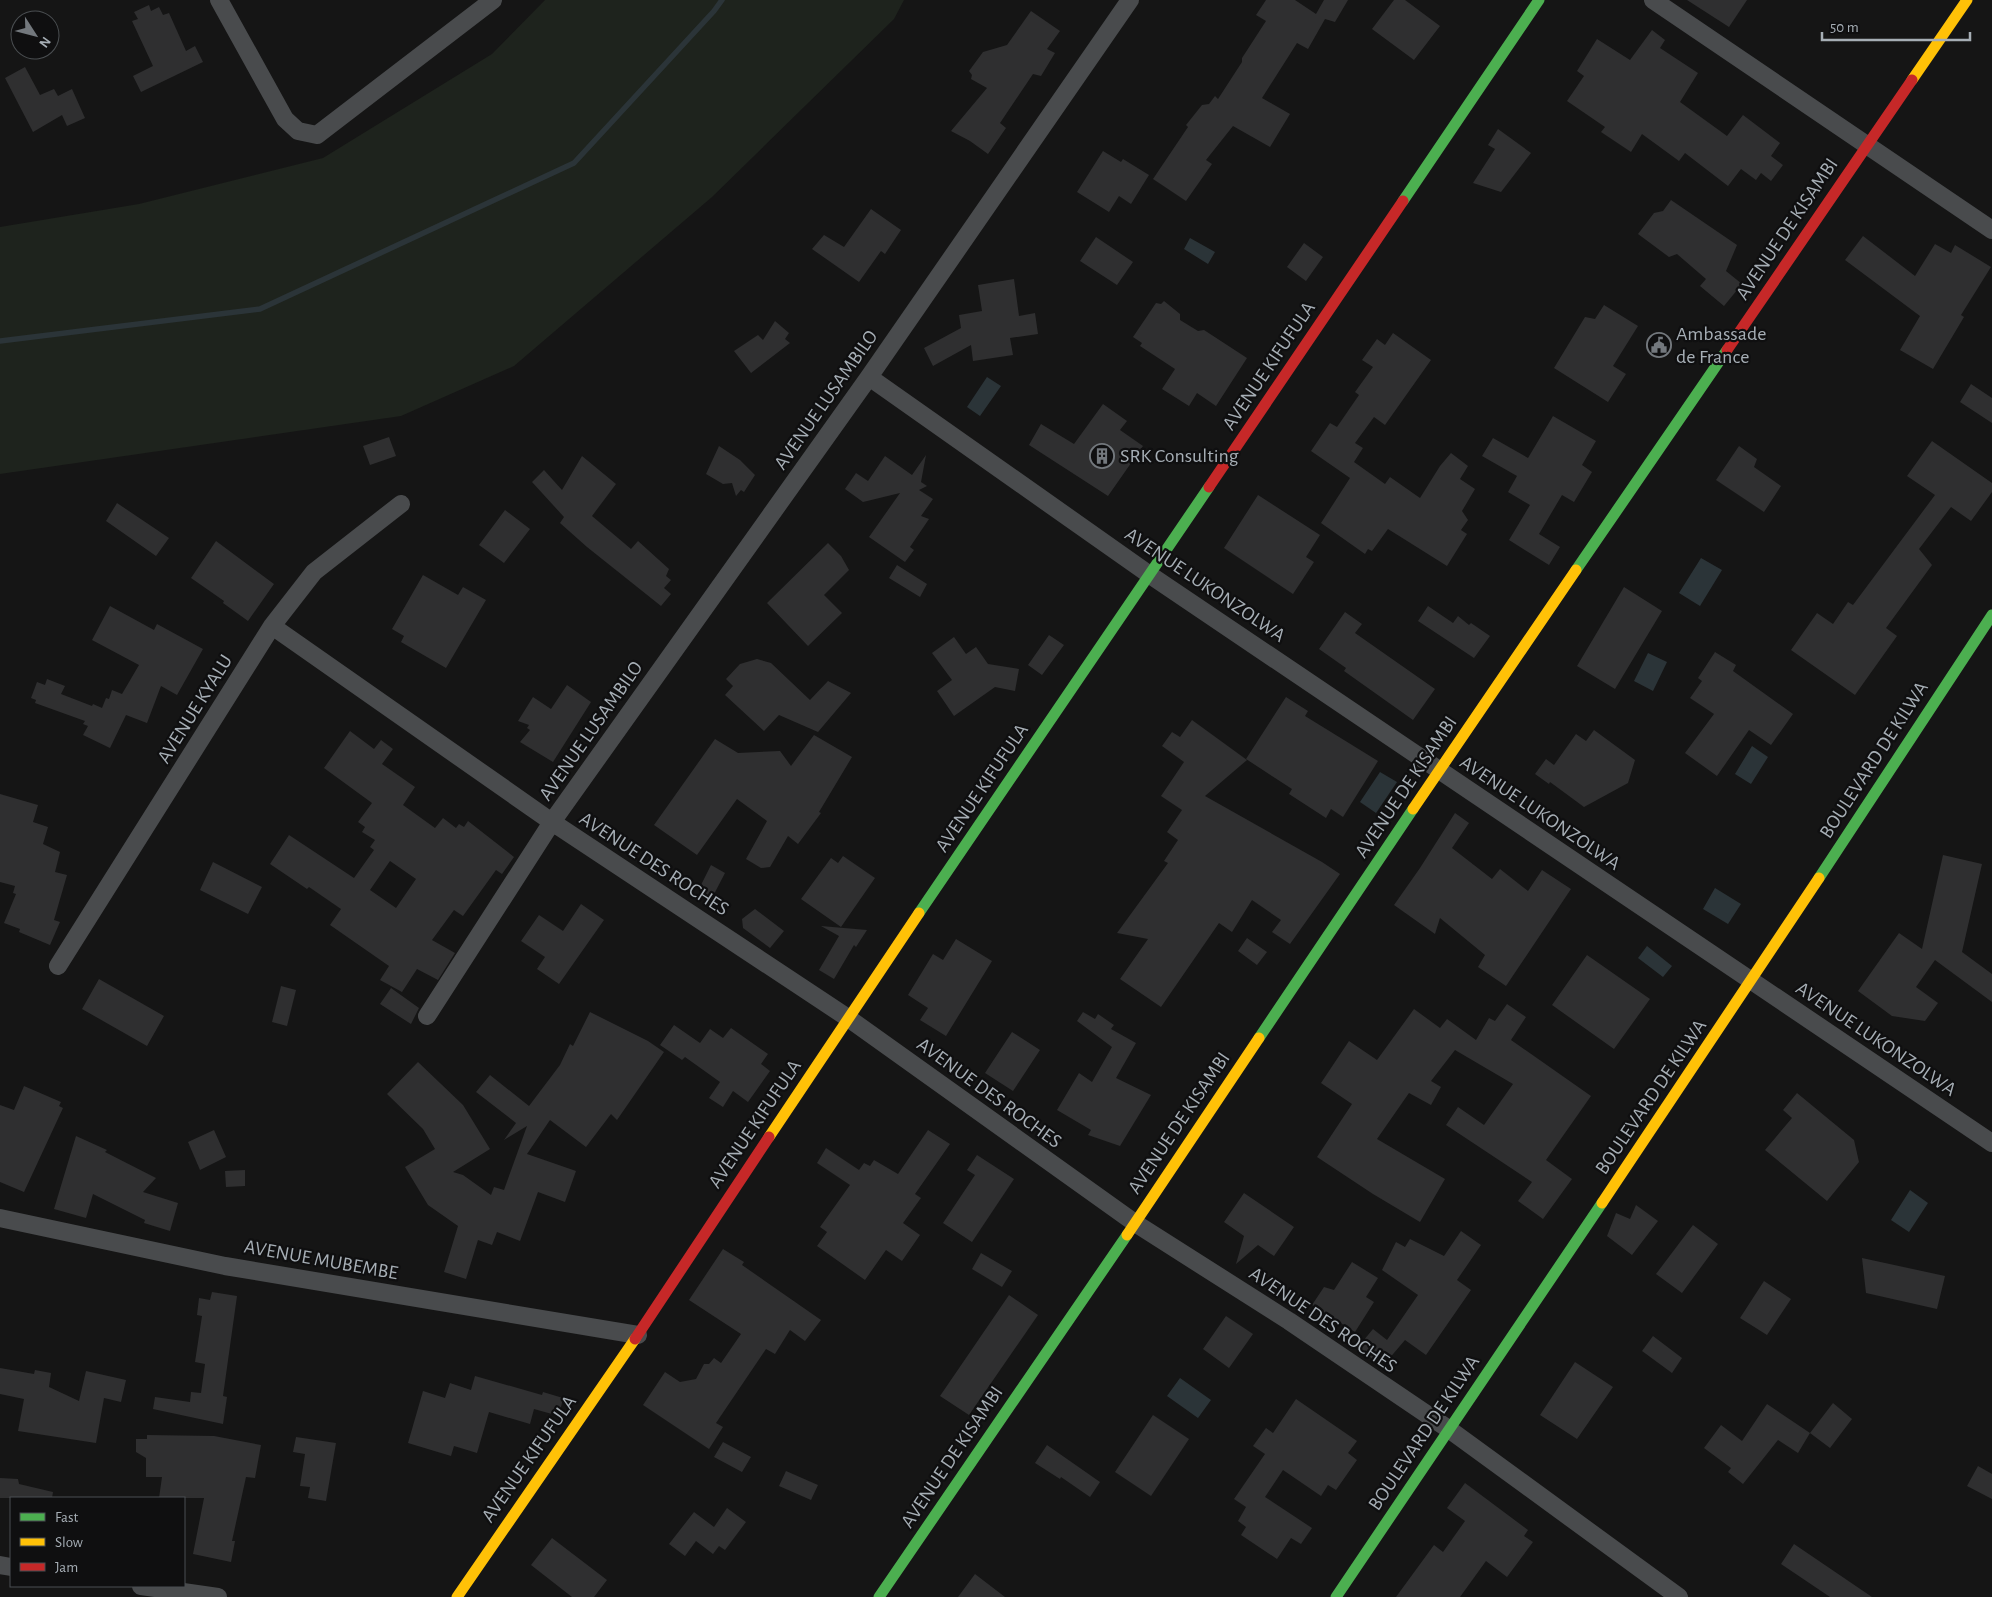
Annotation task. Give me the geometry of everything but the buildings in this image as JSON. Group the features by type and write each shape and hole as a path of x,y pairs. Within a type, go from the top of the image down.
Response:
{"street":[{"path":"218,0 285,120 298,131 317,134 492,0"},
{"name":"AVENUE LUSAMBILO","path":"427,1016 552,822 869,377 1130,0"},
{"name":"AVENUE KIFUFULA","path":"458,1597 638,1335 848,1018 1539,0"},
{"path":"1653,0 1992,230"},
{"name":"AVENUE DE KISAMBI","path":"879,1597 1135,1223 1439,771 1967,0"},
{"name":"AVENUE LUKONZOLWA","path":"869,377 1150,575 1752,980 1992,1144"},
{"name":"AVENUE KYALU","path":"58,966 272,626 314,572 401,504"},
{"name":"BOULEVARD DE KILWA","path":"1336,1597 1752,980 1992,615"},
{"name":"AVENUE DES ROCHES","path":"272,626 552,822 848,1018 1135,1223 1289,1321 1450,1430 1679,1597"},
{"name":"AVENUE MUBEMBE","path":"0,1218 224,1266 638,1335"},
{"path":"148,1587 218,1597"}],"shaded area":[{"path":"545,0 904,0 894,19 712,197 514,366 401,416 0,474 0,227 139,204 323,158 492,54"},
{"path":"1190,238 1215,252 1208,264 1184,249"},
{"path":"987,377 1001,386 980,416 967,407"},
{"path":"1701,558 1722,570 1700,606 1679,593"},
{"path":"1648,653 1667,662 1653,691 1634,681"},
{"path":"1752,746 1768,757 1751,784 1735,774"},
{"path":"1380,772 1397,782 1376,813 1360,802"},
{"path":"1715,888 1741,904 1728,924 1703,909"},
{"path":"1647,946 1672,966 1663,977 1638,958"},
{"path":"1910,1190 1928,1203 1909,1232 1891,1220"},
{"path":"1180,1378 1211,1400 1198,1418 1167,1396"}],"waterway":[{"path":"0,341 260,309 574,163 722,0"}],"traffic: fast":[{"path":"1403,201 1539,0"},
{"path":"1576,570 1727,350"},
{"path":"919,913 1209,487"},
{"path":"1819,878 1992,615"},
{"path":"1259,1038 1413,809"},
{"path":"1336,1597 1602,1203"},
{"path":"879,1597 1127,1235"}],"traffic: slow":[{"path":"1912,80 1967,0"},
{"path":"1413,809 1576,570"},
{"path":"1602,1203 1819,878"},
{"path":"769,1137 919,913"},
{"path":"1127,1235 1259,1038"},
{"path":"457,1597 635,1339"}],"traffic: jam":[{"path":"1727,350 1912,80"},
{"path":"1209,487 1403,201"},
{"path":"635,1339 769,1137"}],"place":[{"name":"Ambassade de France","path":"1659,345"},
{"name":"SRK Consulting","path":"1102,456"}]}
